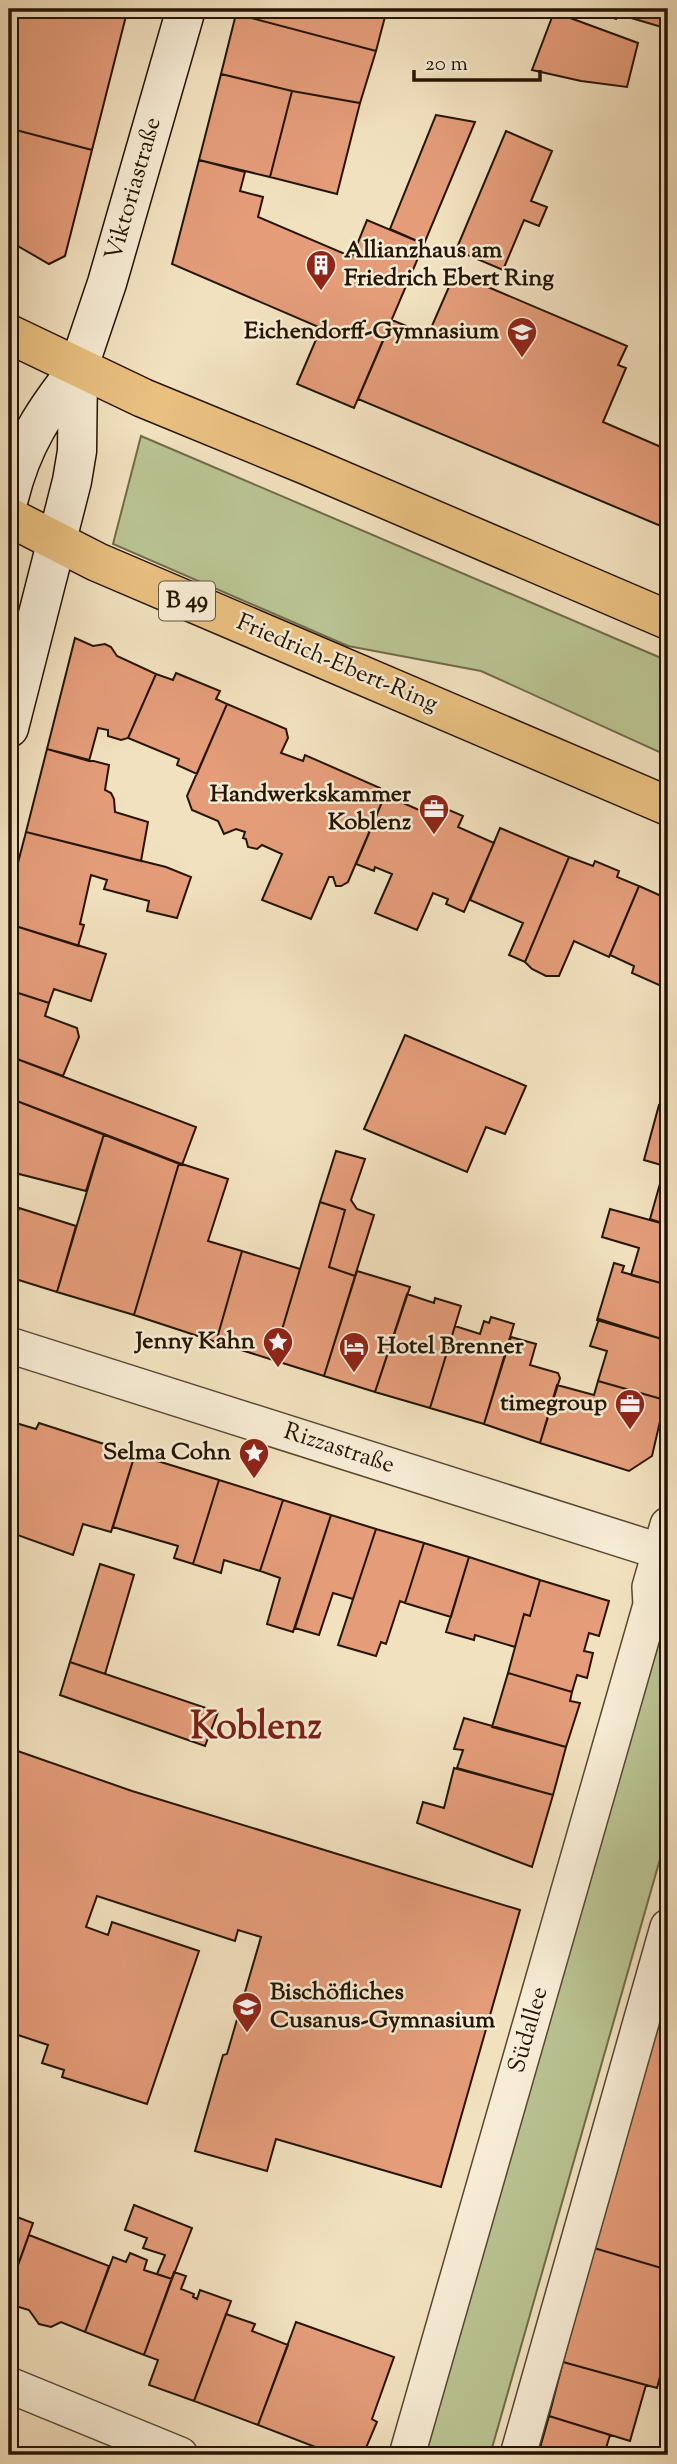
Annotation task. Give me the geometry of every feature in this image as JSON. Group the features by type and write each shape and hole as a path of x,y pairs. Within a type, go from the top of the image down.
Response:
{"main road":[{"path":"9,334 78,369 668,620"},
{"name":"Friedrich-Ebert-Ring","path":"9,517 97,562 668,806"}],"street":[{"name":"Viktoriastraße","path":"78,369 107,283 186,9"},
{"path":"9,498 15,474 32,433 53,399 78,369"},
{"path":"9,728 38,606 66,508 76,451 78,369"},
{"name":"Rizzastraße","path":"9,1345 666,1544"},
{"name":"Südallee","path":"407,2455 660,1608 650,1587 666,1544"},
{"path":"517,2455 668,1927"},
{"path":"9,2385 180,2455"}],"green space":[{"path":"141,436 668,661 668,756 481,671 348,646 113,544"},
{"path":"664,1619 668,1621 668,1831 490,2455 419,2455"}],"building":[{"path":"9,9 99,9 126,16 92,150 9,126"},
{"path":"237,9 387,9 376,51 236,14"},
{"path":"590,9 620,9 616,19"},
{"path":"620,9 668,9 668,29 618,14"},
{"path":"554,12 638,43 627,87 581,81 532,70"},
{"path":"236,14 376,51 360,103 292,91 221,74"},
{"path":"221,74 292,91 270,177 199,160"},
{"path":"292,91 360,103 337,194 270,177"},
{"path":"436,115 475,122 424,244 390,229"},
{"path":"9,126 92,150 65,256 49,264 9,241"},
{"path":"506,131 552,151 531,201 547,207 539,226 524,220 503,270 456,250"},
{"name":"Allianzhaus am Friedrich Ebert Ring","path":"199,160 245,172 240,191 263,197 258,217 352,257 367,220 424,244 354,408 297,384 321,328 172,264"},
{"path":"455,273 627,346 618,365 626,368 603,422 668,450 668,529 358,399 392,320 428,335"},
{"path":"75,638 93,646 105,644 111,647 117,656 156,674 128,738 121,740 108,736 108,730 98,728 89,761 47,749"},
{"path":"176,673 220,691 216,699 227,704 197,774 177,765 179,759 128,738 156,674 173,680"},
{"path":"227,704 286,729 288,738 281,753 303,761 305,755 380,788 378,793 385,795 348,882 336,886 333,877 329,877 311,919 262,900 282,854 262,845 257,849 248,847 246,839 243,838 245,832 236,829 224,834 218,821 192,810 187,796"},
{"path":"47,749 109,765 105,790 111,793 114,799 115,812 148,822 141,861 26,832"},
{"path":"385,795 437,818 442,807 463,816 458,827 494,843 464,912 446,904 448,899 433,893 417,930 375,913 392,874 375,867 374,871 356,864"},
{"path":"500,828 569,857 525,962 509,955 523,923 470,900"},
{"path":"26,832 166,867 191,877 177,918 147,911 149,901 104,889 107,880 91,875 80,924 84,925 78,946 9,924 9,897"},
{"path":"569,857 593,866 595,861 619,871 617,877 639,886 609,957 574,941 559,976 546,976 525,962"},
{"path":"639,886 668,899 668,989 632,973 634,966 610,955"},
{"path":"9,924 106,954 91,1001 54,989 49,1003 9,990"},
{"path":"9,990 49,1003 45,1016 77,1028 79,1037 63,1076 9,1056"},
{"path":"405,1035 526,1086 505,1134 486,1127 467,1172 364,1129"},
{"path":"9,1056 196,1127 182,1165 9,1098"},
{"path":"9,1098 104,1134 86,1191 11,1172 9,1175"},
{"path":"659,1105 668,1107 668,1167 644,1160"},
{"path":"104,1134 179,1163 134,1315 57,1292"},
{"path":"336,1151 365,1159 351,1200 357,1209 374,1215 355,1276 329,1267 345,1210 320,1202"},
{"path":"179,1163 228,1179 208,1241 242,1251 216,1342 134,1315"},
{"path":"665,1166 668,1167 668,1225 650,1219"},
{"path":"320,1202 345,1210 329,1267 355,1276 324,1376 273,1360"},
{"path":"19,1208 76,1226 57,1292 9,1277 9,1212 17,1214"},
{"path":"610,1209 668,1225 668,1285 631,1275 639,1248 602,1237"},
{"path":"242,1251 300,1269 273,1360 216,1342"},
{"path":"614,1263 624,1266 622,1272 668,1285 668,1341 597,1320"},
{"path":"357,1271 410,1287 375,1392 324,1376"},
{"path":"407,1294 434,1303 435,1298 461,1306 430,1408 375,1392"},
{"path":"491,1317 514,1324 484,1424 430,1408 455,1326 480,1334 484,1321 489,1323"},
{"path":"599,1319 668,1341 668,1389 665,1400 598,1381 607,1351 590,1346"},
{"path":"511,1337 536,1344 530,1365 558,1373 560,1378 540,1443 484,1424"},
{"path":"598,1381 665,1400 652,1456 629,1471 540,1443 557,1385 594,1395"},
{"path":"9,1421 36,1429 39,1423 135,1454 111,1532 83,1524 73,1555 9,1532 18,1504 9,1501"},
{"path":"135,1454 219,1480 193,1564 174,1558 178,1546 113,1527"},
{"path":"219,1480 283,1500 260,1571 224,1560 221,1573 193,1564"},
{"path":"283,1500 331,1515 293,1632 267,1624 280,1578 260,1571"},
{"path":"331,1515 376,1529 353,1599 333,1593 319,1635 295,1628"},
{"path":"376,1529 424,1543 405,1603 400,1601 386,1644 381,1642 376,1656 338,1645"},
{"path":"424,1543 469,1557 451,1617 405,1603"},
{"path":"469,1557 540,1580 530,1616 524,1614 515,1647 475,1635 474,1640 446,1632"},
{"path":"100,1564 134,1575 105,1674 70,1662"},
{"path":"540,1580 609,1601 599,1636 589,1633 584,1651 593,1653 587,1678 577,1675 572,1692 508,1673 524,1614 530,1616"},
{"path":"70,1662 218,1712 205,1746 60,1695"},
{"path":"508,1673 572,1692 570,1701 580,1703 566,1747 492,1727"},
{"path":"464,1718 566,1747 553,1795 457,1768 463,1750 454,1749"},
{"path":"9,1748 132,1791 520,1910 441,2187 276,2139 267,2171 195,2151 261,1937 238,1930 235,1941 97,1896 86,1927 108,1935 112,1922 199,1951 147,2104 62,2077 64,2070 42,2063 48,2045 9,2032"},
{"path":"454,1768 553,1795 532,1867 417,1823 423,1802 444,1808"},
{"path":"668,1992 668,2270 594,2248"},
{"path":"134,2205 192,2228 172,2279 157,2274 165,2255 143,2248 147,2238 125,2230"},
{"path":"9,2214 33,2223 9,2290"},
{"path":"29,2235 109,2266 85,2332 61,2322 51,2327 39,2324 29,2310 9,2304 9,2290"},
{"path":"594,2248 668,2270 668,2347 657,2388 563,2362"},
{"path":"130,2253 147,2260 144,2270 172,2279 144,2355 85,2332 113,2257 126,2262"},
{"path":"174,2272 186,2276 181,2289 194,2294 193,2297 197,2299 200,2290 231,2301 194,2401 149,2385 158,2360 144,2355"},
{"path":"226,2314 255,2324 252,2331 288,2345 258,2425 194,2401"},
{"path":"296,2322 394,2357 372,2419 377,2422 363,2455 336,2455 258,2425"},
{"path":"563,2362 646,2385 630,2441 549,2416"},
{"path":"549,2416 610,2435 604,2455 538,2455"}],"place":[{"name":"Allianzhaus am Friedrich Ebert Ring","path":"321,292"},
{"name":"Eichendorff-Gymnasium","path":"522,359"},
{"name":"Handwerkskammer Koblenz","path":"434,836"},
{"name":"Jenny Kahn","path":"278,1369"},
{"name":"Hotel Brenner","path":"354,1374"},
{"name":"timegroup","path":"630,1431"},
{"name":"Selma Cohn","path":"254,1480"},
{"name":"Bischöfliches Cusanus-Gymnasium","path":"247,2034"}],"district":[{"name":"Koblenz","path":"256,1729"}]}
